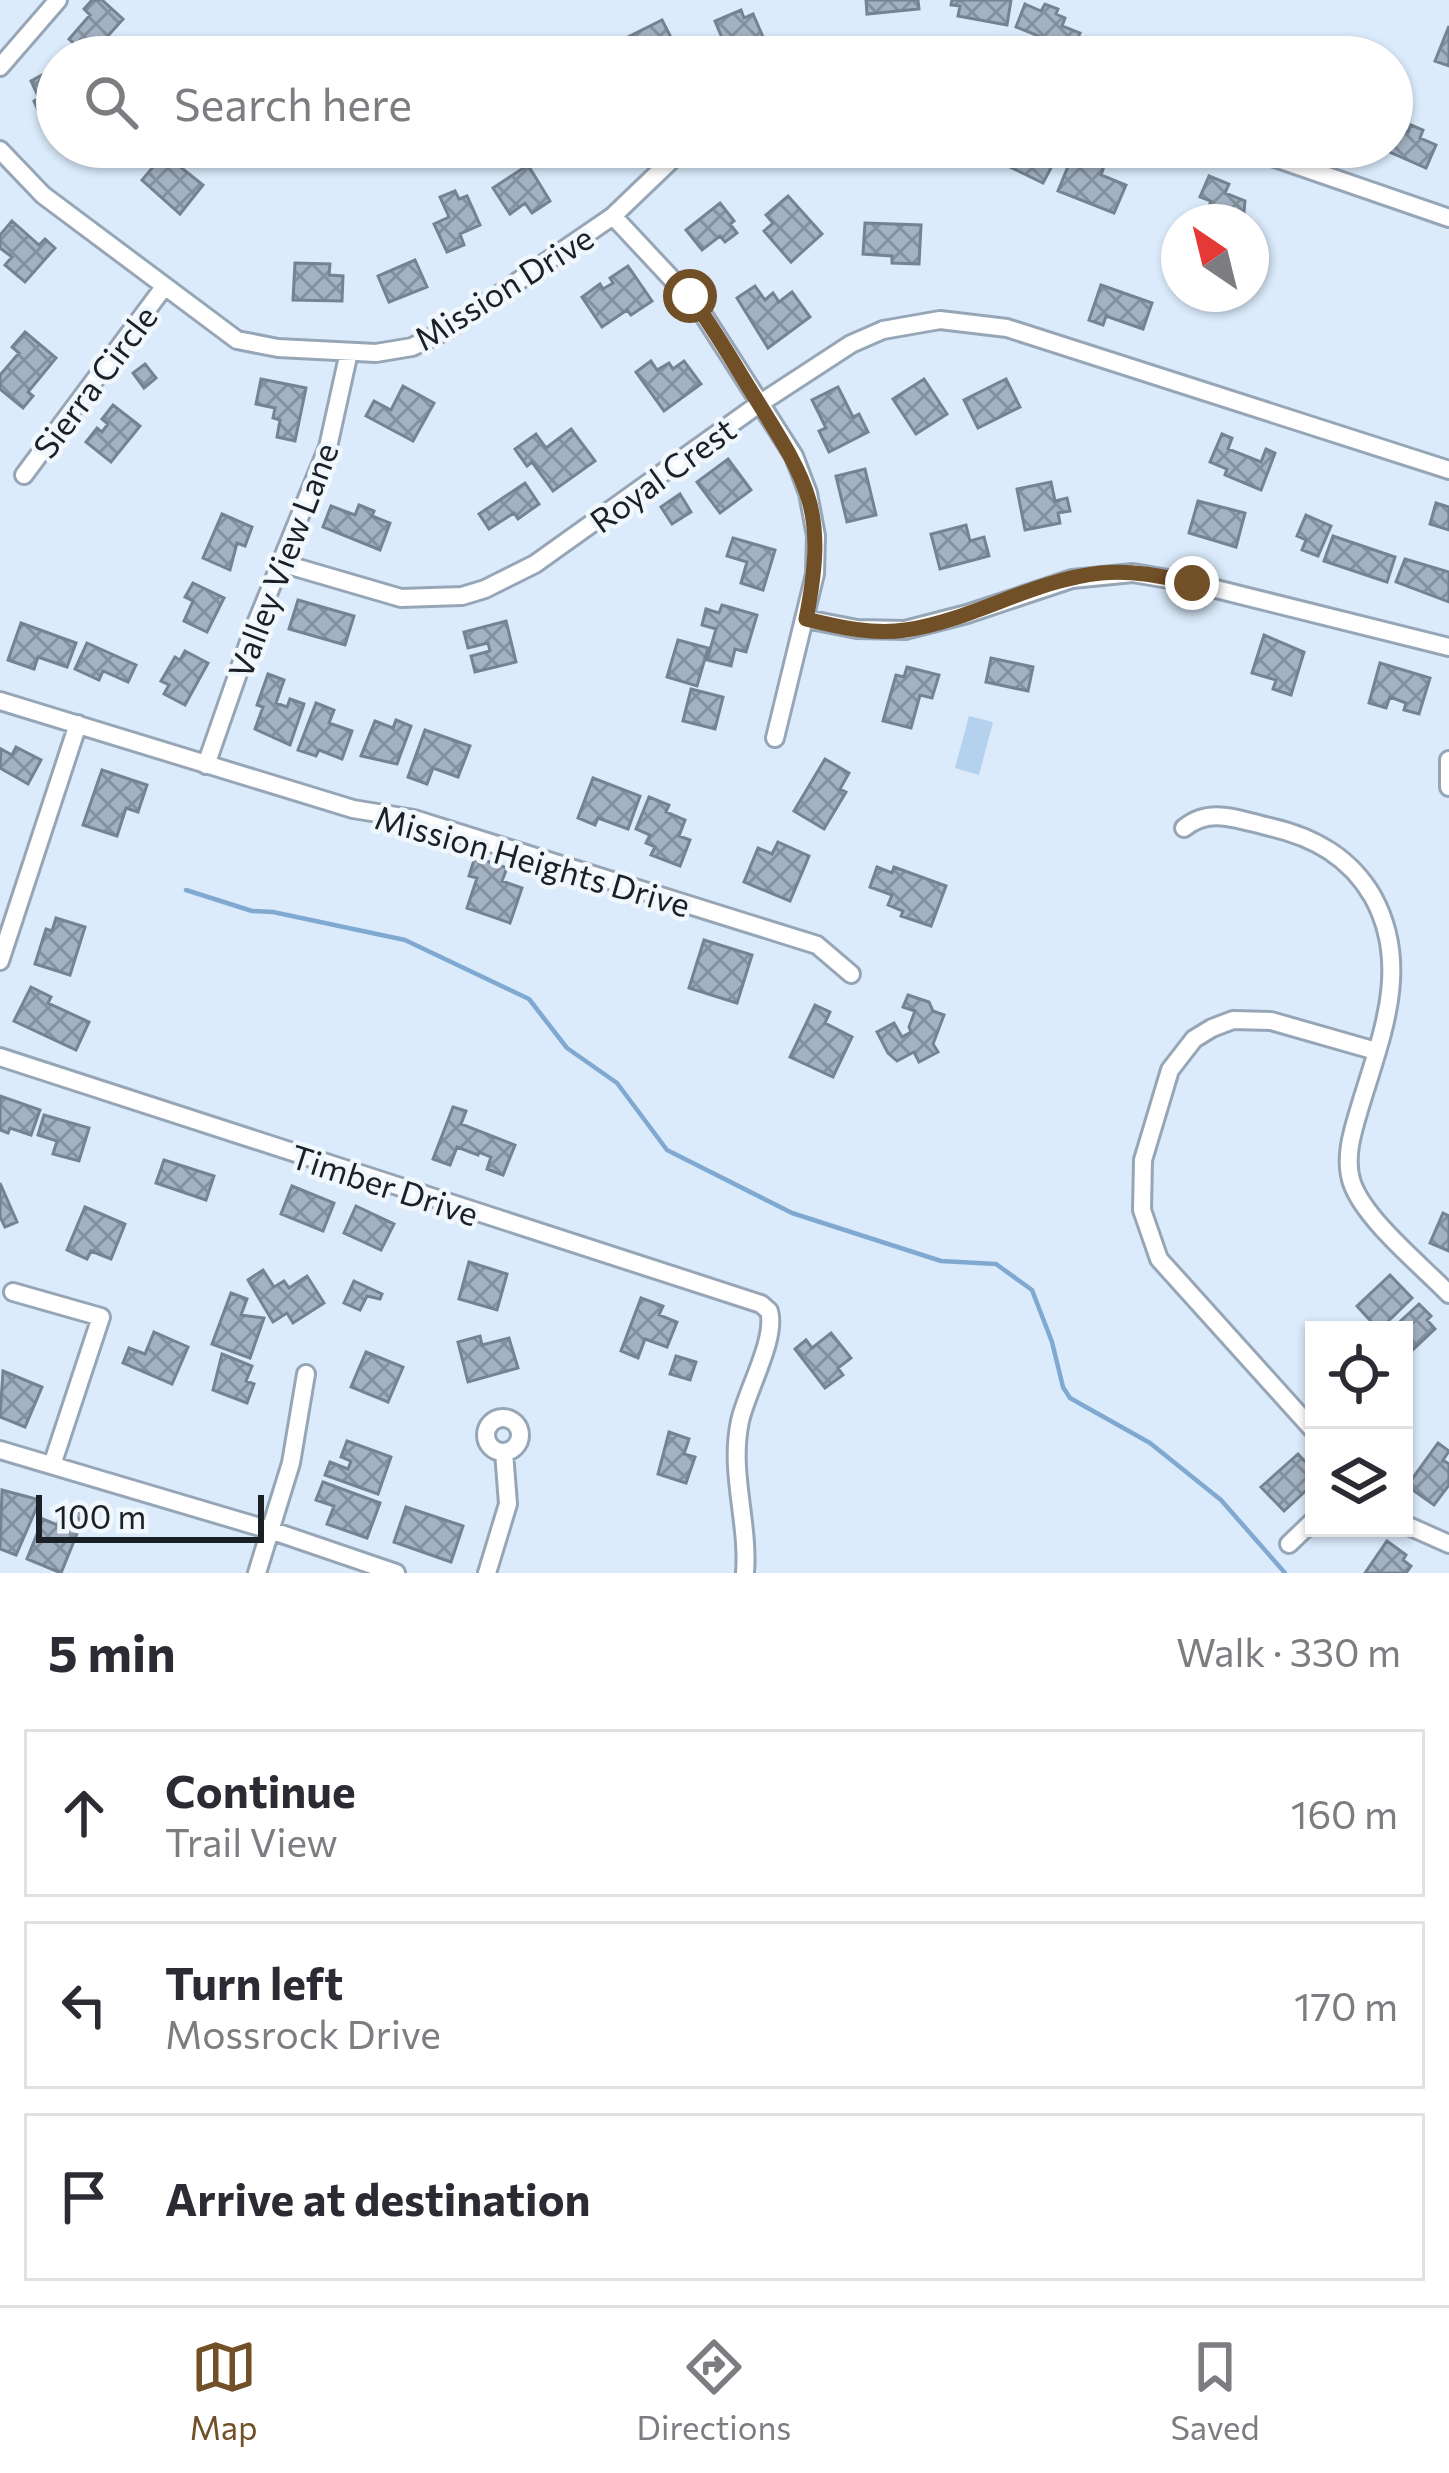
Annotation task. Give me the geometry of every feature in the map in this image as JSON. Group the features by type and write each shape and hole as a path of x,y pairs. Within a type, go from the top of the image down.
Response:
{"street":[{"path":"0,67 58,0"},
{"name":"Mission Drive","path":"0,150 43,194 237,340 278,348 350,352 397,351 428,340 614,216 663,168"},
{"path":"1304,168 1449,218"},
{"path":"614,216 690,296 794,457 813,515 815,574 775,738"},
{"name":"Sierra Circle","path":"24,475 164,287"},
{"name":"Royal Crest","path":"281,562 400,598 462,596 485,589 550,554 820,362 883,330 940,320 985,322 1449,470"},
{"name":"Valley View Lane","path":"206,765 328,447 350,352"},
{"path":"806,619 857,629 904,630 946,621 1072,578 1133,573 1192,583 1449,647"},
{"name":"Mission Heights Drive","path":"0,700 352,809 414,819 817,945 851,974"},
{"path":"0,961 4,936 78,724"},
{"path":"1449,760 1449,787"},
{"path":"1184,828 1197,817 1214,814 1314,841 1353,868 1381,912 1394,968 1388,1012 1352,1134 1352,1182 1368,1209 1449,1294"},
{"path":"1312,1429 1159,1259 1142,1210 1143,1160 1170,1070 1194,1039 1212,1028 1233,1020 1271,1021 1376,1051"},
{"name":"Timber Drive","path":"0,1057 747,1298 769,1311 770,1333 750,1385 736,1449 745,1573"},
{"path":"13,1292 101,1317 52,1465"},
{"path":"257,1573 291,1463 306,1374"},
{"path":"0,1450 270,1530 396,1573"},
{"path":"487,1573 508,1504 504,1452"},
{"path":"1288,1544 1305,1528"},
{"path":"1413,1528 1449,1544"}],"shaded area":[{"path":"969,716 993,722 979,775 955,768"}],"building":[{"path":"92,0 102,0 123,19 108,36 72,36 90,15 84,9"},
{"path":"866,0 918,0 919,9 867,14"},
{"path":"952,0 1011,0 1007,25 958,16 960,6 951,5"},
{"path":"1025,4 1041,11 1045,4 1065,18 1062,26 1080,33 1038,36 1016,27"},
{"path":"741,10 744,18 753,14 763,36 721,36 715,21"},
{"path":"662,20 670,36 630,36"},
{"path":"1449,26 1449,66 1435,61"},
{"path":"1413,126 1423,130 1420,138 1436,145 1426,168 1413,162"},
{"path":"152,168 182,168 203,185 180,214 142,180"},
{"path":"530,168 550,201 532,213 525,203 510,214 493,188"},
{"path":"1012,168 1051,168 1043,183"},
{"path":"1067,168 1103,168 1101,175 1126,185 1114,213 1058,191"},
{"path":"1209,176 1229,184 1225,193 1245,204 1210,204 1200,197"},
{"path":"455,191 459,199 467,196 480,225 460,234 464,245 447,252 434,224 449,217 440,197"},
{"path":"788,196 822,234 791,262 764,231 773,223 766,215"},
{"path":"720,203 737,233 725,242 720,236 702,250 686,230"},
{"path":"12,221 39,245 45,239 55,248 25,282 5,265 12,257 0,248 0,235"},
{"path":"865,223 921,225 919,264 892,263 892,256 863,254"},
{"path":"415,260 427,287 389,302 378,276"},
{"path":"295,263 330,264 329,275 343,276 342,301 293,300"},
{"path":"628,266 652,301 602,327 582,297 600,284 603,289 613,283 610,278"},
{"path":"1101,285 1152,303 1143,329 1106,316 1103,325 1089,320"},
{"path":"755,286 765,300 773,293 779,302 792,292 810,317 768,348 737,298"},
{"path":"25,332 56,358 28,392 33,396 23,408 0,389 0,375 19,353 12,347"},
{"path":"651,361 657,370 669,363 673,369 684,361 701,384 664,411 636,372"},
{"path":"145,364 156,378 144,388 133,373"},
{"path":"261,379 306,388 295,441 277,437 280,420 273,418 275,408 256,404"},
{"path":"924,379 947,414 916,434 893,399"},
{"path":"1006,379 1020,407 978,428 964,400"},
{"path":"403,386 434,403 413,441 366,416 374,401 391,410"},
{"path":"838,387 853,417 859,414 868,432 829,452 819,431 826,428 812,400"},
{"path":"113,405 140,426 111,462 86,442 97,428 102,432 108,424 102,419"},
{"path":"571,429 595,461 553,491 532,462 527,466 515,449 536,434 546,448"},
{"path":"1222,434 1232,438 1228,449 1261,462 1266,449 1275,453 1261,490 1225,475 1227,469 1210,462"},
{"path":"728,459 751,490 720,513 697,482"},
{"path":"865,469 876,515 847,522 836,476"},
{"path":"1051,482 1055,501 1067,498 1070,511 1058,513 1060,523 1025,530 1017,489"},
{"path":"525,483 539,504 518,519 514,513 489,529 479,514"},
{"path":"680,494 691,512 672,524 661,507"},
{"path":"1198,501 1245,513 1236,547 1189,533"},
{"path":"1436,503 1449,507 1449,530 1430,524"},
{"path":"359,505 390,523 380,550 323,527 331,506 355,515"},
{"path":"222,514 252,527 245,546 237,543 230,570 203,558"},
{"path":"1306,515 1331,526 1318,556 1302,550 1306,540 1297,536"},
{"path":"966,525 970,541 984,537 989,556 940,569 931,534"},
{"path":"1333,536 1395,557 1387,582 1324,561"},
{"path":"733,538 775,550 763,590 741,583 747,562 727,556"},
{"path":"1405,559 1449,572 1449,602 1396,582"},
{"path":"193,583 224,598 207,632 184,621 193,601 185,597"},
{"path":"298,600 354,616 345,645 289,629"},
{"path":"722,605 757,615 746,652 735,649 731,666 707,660 716,629 702,625 706,609 719,613"},
{"path":"506,621 516,662 475,672 471,656 490,651 488,643 468,648 464,632"},
{"path":"21,623 76,643 67,667 38,657 34,669 8,660"},
{"path":"1264,635 1304,652 1291,695 1273,689 1276,680 1252,673"},
{"path":"678,640 708,648 697,686 667,677"},
{"path":"87,643 136,665 128,682 103,671 99,680 75,669"},
{"path":"185,651 208,663 185,705 164,694 169,685 161,681 175,657 180,660"},
{"path":"991,658 1033,667 1028,691 986,682"},
{"path":"1380,663 1430,678 1419,714 1404,710 1406,703 1390,697 1386,708 1369,703"},
{"path":"907,667 939,675 932,698 920,695 911,728 883,721 896,675 904,677"},
{"path":"268,674 284,680 276,703 287,707 290,699 304,704 290,745 255,729"},
{"path":"691,689 723,697 715,729 683,721"},
{"path":"316,703 334,710 329,723 352,731 342,759 319,750 316,756 298,750"},
{"path":"396,720 411,726 397,764 361,756 375,721 393,728"},
{"path":"425,730 470,746 458,777 433,768 427,784 408,777"},
{"path":"16,747 41,760 28,784 0,768 1,749 12,755"},
{"path":"825,759 849,773 840,789 846,792 824,829 794,811"},
{"path":"102,770 147,785 138,812 126,808 117,836 83,825"},
{"path":"593,778 640,796 628,829 598,818 595,825 578,818"},
{"path":"649,797 669,805 666,812 685,820 679,836 690,840 680,866 651,855 655,847 646,843 650,835 636,829"},
{"path":"778,842 809,856 790,901 744,882 758,848 772,854"},
{"path":"475,857 507,868 502,881 522,888 510,923 467,908 477,878 469,876"},
{"path":"877,867 892,873 894,867 946,886 931,926 901,916 903,911 888,905 892,895 870,887"},
{"path":"56,918 85,927 70,975 35,964 46,929 52,931"},
{"path":"704,940 752,955 737,1003 689,988"},
{"path":"31,987 51,997 48,1003 89,1022 76,1050 14,1021"},
{"path":"908,995 929,1002 933,1011 944,1015 933,1044 938,1052 919,1062 914,1052 897,1061 877,1032 894,1023 902,1037 911,1032 915,1011 903,1007"},
{"path":"815,1005 830,1012 825,1023 852,1037 833,1077 790,1057"},
{"path":"0,1096 40,1110 31,1135 0,1130"},
{"path":"453,1107 466,1111 461,1124 515,1145 503,1175 487,1169 491,1157 479,1152 457,1147 450,1165 433,1159"},
{"path":"44,1115 89,1128 79,1161 53,1154 57,1141 38,1135"},
{"path":"164,1160 214,1176 206,1200 156,1183"},
{"path":"0,1183 17,1222 5,1227 0,1217"},
{"path":"292,1186 334,1203 323,1231 281,1214"},
{"path":"356,1206 394,1224 381,1250 344,1233"},
{"path":"85,1207 125,1224 111,1259 91,1251 87,1259 67,1250"},
{"path":"1443,1213 1449,1216 1449,1251 1430,1243"},
{"path":"469,1262 507,1274 497,1310 459,1299"},
{"path":"263,1270 274,1287 284,1281 289,1288 307,1276 324,1303 293,1323 287,1313 273,1322 248,1280"},
{"path":"1390,1275 1412,1298 1388,1321 1371,1321 1357,1306"},
{"path":"354,1281 382,1294 380,1299 367,1296 360,1310 344,1303"},
{"path":"231,1293 247,1299 241,1315 264,1318 250,1358 212,1344"},
{"path":"641,1298 663,1306 659,1315 677,1322 667,1347 645,1339 638,1358 621,1351"},
{"path":"1419,1304 1431,1316 1427,1320 1435,1329 1413,1350 1413,1321 1401,1321"},
{"path":"154,1332 188,1347 172,1384 123,1363 129,1348 145,1354"},
{"path":"831,1333 851,1358 838,1368 843,1375 825,1388 795,1349 806,1340 812,1348"},
{"path":"480,1336 482,1345 509,1338 518,1368 468,1382 458,1342"},
{"path":"366,1352 403,1367 388,1402 351,1387"},
{"path":"222,1354 252,1366 246,1381 254,1384 247,1403 213,1390"},
{"path":"676,1356 696,1362 690,1380 670,1374"},
{"path":"3,1371 42,1387 25,1427 0,1417"},
{"path":"669,1432 689,1439 684,1454 695,1457 686,1483 658,1474"},
{"path":"347,1441 391,1457 378,1494 325,1475 330,1462 348,1469 351,1461 341,1457"},
{"path":"1438,1443 1449,1451 1443,1460 1449,1464 1449,1485 1434,1505 1413,1490 1413,1478"},
{"path":"1298,1454 1305,1461 1305,1491 1284,1511 1261,1487"},
{"path":"323,1482 380,1503 367,1538 327,1524 334,1506 316,1500"},
{"path":"2,1490 40,1500 16,1555 0,1549"},
{"path":"65,1506 85,1514 61,1573 27,1559 43,1519 57,1525"},
{"path":"406,1507 463,1526 451,1562 394,1542"},
{"path":"1387,1541 1406,1555 1403,1560 1411,1566 1406,1573 1365,1573"}],"waterway":[{"path":"186,890 252,911 405,940 529,999 567,1048 617,1083 667,1150 792,1213 941,1261 996,1264 1032,1290 1070,1398 1150,1443 1221,1500 1285,1573"}],"route":[{"path":"690,296 802,475 813,515 816,552 806,619 882,632 904,630 1100,573 1160,575 1192,583"}]}
